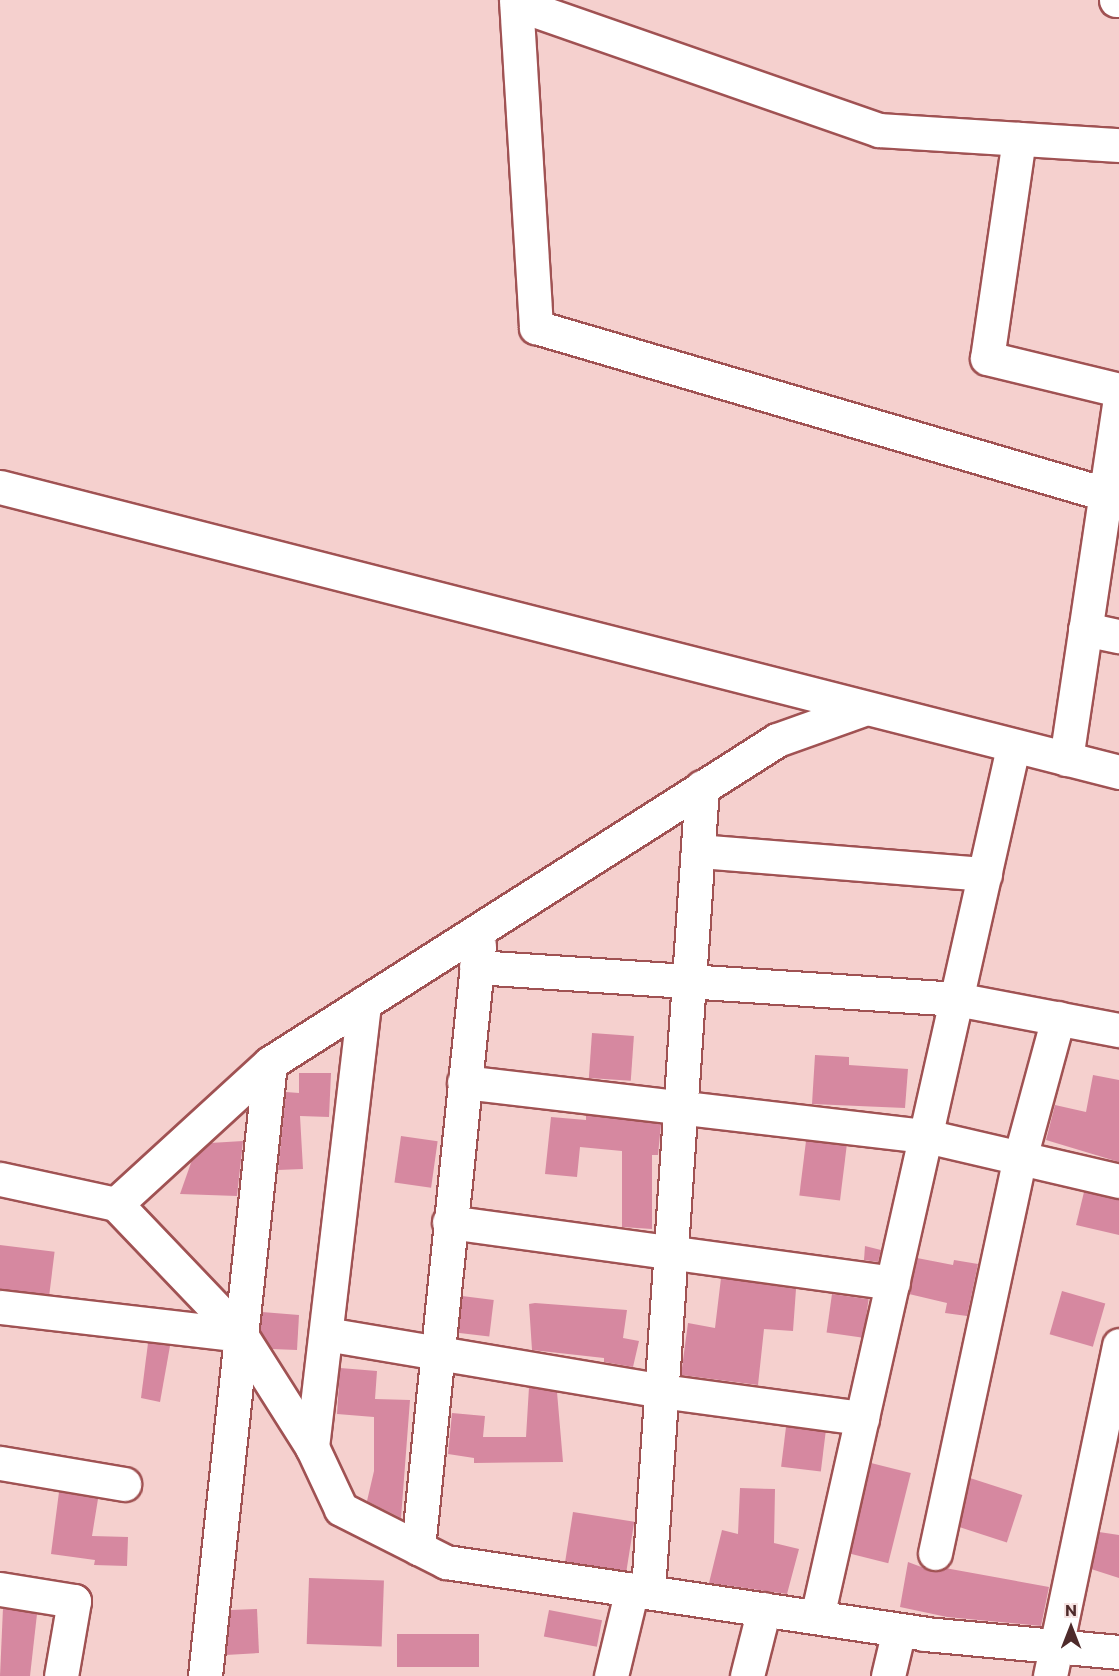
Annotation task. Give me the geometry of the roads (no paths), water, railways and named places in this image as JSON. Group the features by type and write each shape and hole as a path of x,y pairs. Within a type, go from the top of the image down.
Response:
{"street":[{"path":"1112,497 536,327 517,2 879,130 1119,145"},
{"path":"1019,139 987,358 1119,390"},
{"path":"1066,759 1085,629 1112,497 1119,405"},
{"path":"0,486 861,710 1119,772"},
{"path":"1085,629 1119,636"},
{"path":"116,1203 270,1063 777,740 861,710"},
{"path":"817,1617 1013,747"},
{"path":"611,1676 640,1590 662,1392 702,788"},
{"path":"698,851 985,873"},
{"path":"418,1548 435,1353 480,929"},
{"path":"476,967 956,999 1119,1030"},
{"path":"312,1448 364,1003"},
{"path":"935,1553 1020,1158 1058,1018"},
{"path":"206,1676 270,1063"},
{"path":"464,1082 681,1110 926,1136 1119,1182"},
{"path":"0,1179 116,1203 241,1335 312,1448 341,1509 446,1562 899,1630 1054,1661 1119,1652"},
{"path":"449,1222 893,1283"},
{"path":"0,1306 241,1335"},
{"path":"326,1334 662,1392 862,1418"},
{"path":"1054,1661 1119,1345"},
{"path":"0,1463 124,1484"},
{"path":"0,1589 74,1601 61,1676"},
{"path":"747,1676 764,1609"},
{"path":"888,1676 899,1630"}]}
